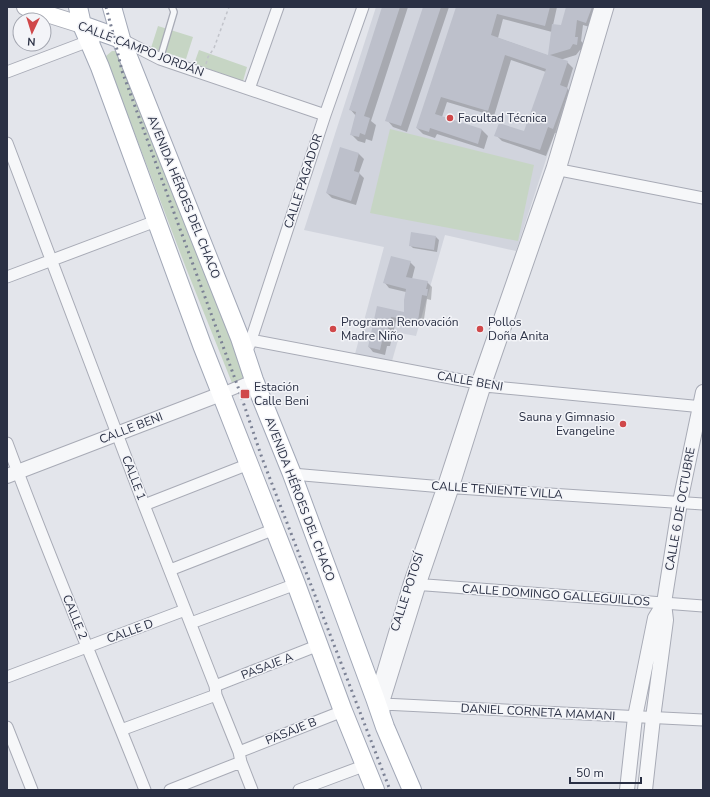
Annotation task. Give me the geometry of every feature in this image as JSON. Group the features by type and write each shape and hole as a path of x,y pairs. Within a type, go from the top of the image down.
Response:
{"main road":[{"name":"CALLE CAMPO JORDÁN","path":"25,7 121,39"},
{"path":"78,7 82,25 100,67 221,394 275,529 343,711 375,790"},
{"name":"AVENIDA HÉROES DEL CHACO","path":"112,7 121,39 246,345 254,380 292,474 379,701 384,727 412,790"}],"street":[{"path":"249,89 278,7"},
{"name":"CALLE PAGADOR","path":"246,345 363,7"},
{"path":"556,169 600,7"},
{"path":"379,701 420,585 448,487 481,384 556,169 608,7"},
{"path":"7,72 89,41 121,39"},
{"name":"CALLE CAMPO JORDÁN","path":"121,39 160,59 325,115"},
{"name":"CALLE 1","path":"7,143 144,505 191,623 252,790"},
{"path":"556,169 703,198"},
{"path":"7,277 156,221"},
{"name":"CALLE BENI","path":"246,345 481,384 701,407"},
{"name":"CALLE BENI","path":"12,474 254,380"},
{"name":"CALLE 6 DE OCTUBRE","path":"664,603 680,502 703,392"},
{"name":"CALLE 2","path":"7,443 12,474 87,647 145,790"},
{"path":"144,505 249,464"},
{"name":"CALLE TENIENTE VILLA","path":"292,474 448,487 703,504"},
{"name":"CALLE POTOSÍ","path":"379,701 409,584 448,487"},
{"path":"170,570 275,529"},
{"path":"191,623 296,584"},
{"name":"CALLE DOMINGO GALLEGUILLOS","path":"409,584 703,606"},
{"path":"627,790 636,717 655,618 664,603"},
{"path":"645,790 652,718 666,620 664,603"},
{"name":"CALLE D","path":"7,677 185,610"},
{"name":"PASAJE A","path":"121,730 319,646"},
{"name":"DANIEL CORNETA MAMANI","path":"379,701 703,720"},
{"name":"PASAJE B","path":"170,790 343,711"},
{"path":"7,727 32,790"},
{"path":"299,790 366,765"}],"lane":[{"path":"160,59 174,12 172,7"}],"path":[{"path":"203,73 208,57 214,48 229,7"}],"shaded area":[{"name":"Facultad Técnica","path":"376,7 596,7 516,251 445,235 416,336 400,333 392,361 355,354 384,247 304,230"}],"green space":[{"path":"158,26 193,37 186,59 151,48"},
{"path":"199,50 247,67 243,81 194,64"},
{"path":"112,51 121,51 248,372 243,382 232,383 186,268 107,61 106,56"},
{"path":"390,129 534,165 518,241 370,213"}],"building":[{"path":"382,7 400,7 364,116 370,118 365,135 360,133 359,137 350,135 356,112 349,110"},
{"path":"423,7 441,7 401,126 385,121"},
{"path":"456,7 550,7 545,26 497,14 491,35 548,55 552,24 561,25 566,7 592,7 586,23 577,20 575,37 578,37 577,45 573,44 570,49 550,55 568,61 560,85 568,88 553,129 548,127 540,150 494,136 499,123 524,131 546,69 505,55 488,111 441,97 435,114 482,129 478,144 430,128 429,132 416,128"},
{"path":"340,147 359,153 354,171 360,173 351,201 326,193"},
{"path":"411,232 436,236 434,250 409,246"},
{"path":"391,256 411,261 406,277 428,281 426,289 428,289 427,296 422,295 418,321 391,317 385,342 382,341 380,350 368,347 377,306 404,312 406,289 383,283"}],"railway":[{"path":"106,7 122,71 238,387 262,458 390,790"}],"place":[{"name":"Facultad Técnica","path":"450,118"},
{"name":"Programa Renovación Madre Niño","path":"333,329"},
{"name":"Pollos Doña Anita","path":"480,329"},
{"name":"Estación Calle Beni","path":"245,394"},
{"name":"Sauna y Gimnasio Evangeline","path":"623,424"}]}
